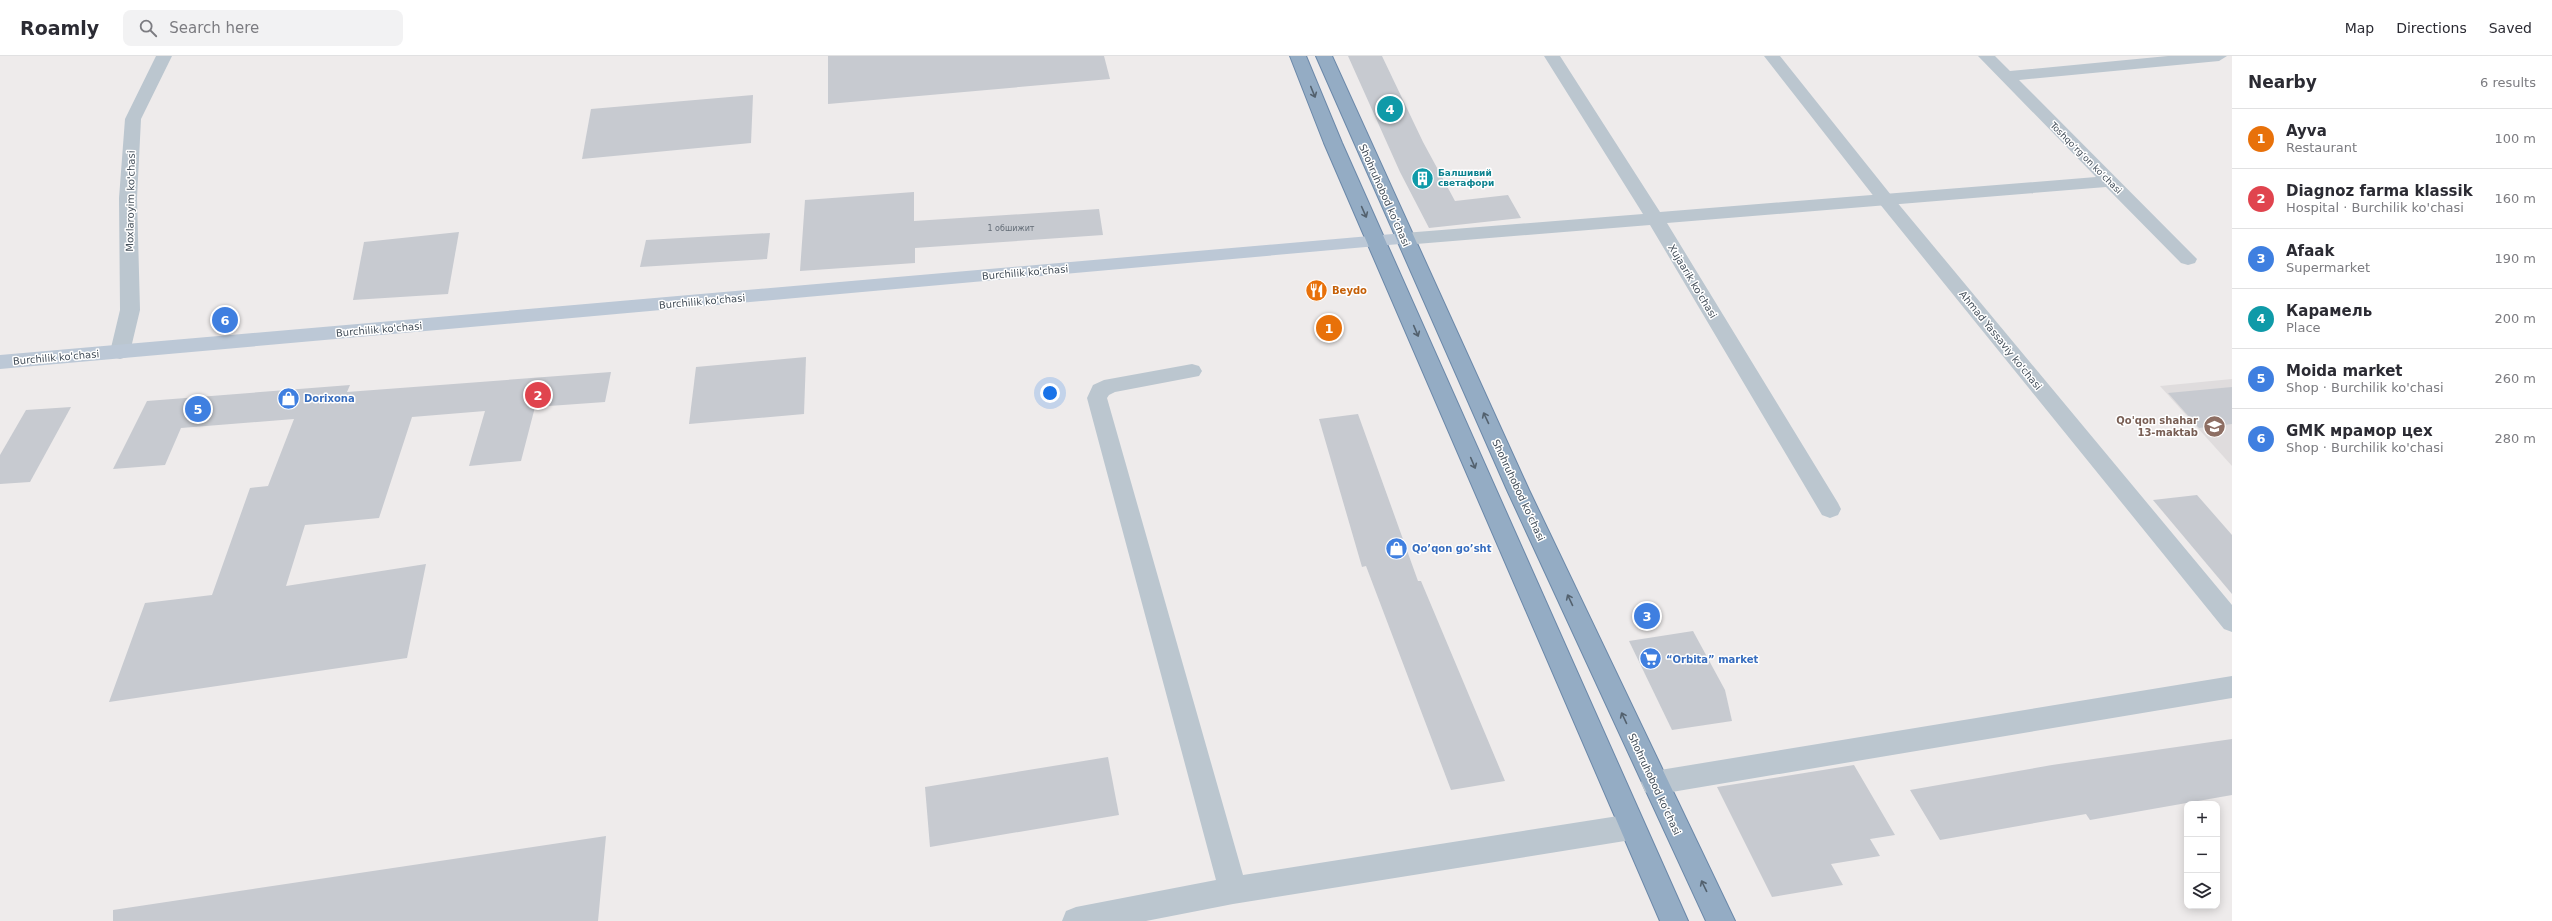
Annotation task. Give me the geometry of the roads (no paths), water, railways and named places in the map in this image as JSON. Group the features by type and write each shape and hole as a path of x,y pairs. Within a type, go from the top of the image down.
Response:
{"highway":[{"path":"1298,56 1376,241 1631,827 1674,921"},
{"name":"Shohruhobod koʻchasi","path":"1324,56 1404,239 1654,782 1721,921"}],"main road":[{"name":"Burchilik ko'chasi","path":"0,362 1404,239"}],"street":[{"name":"Moxlaroyim ko'chasi","path":"120,352 130,310 128,198 133,120 164,56"},
{"name":"Xujaarik ko'chasi","path":"1552,56 1655,218 1830,509"},
{"name":"Ahmad Yassaviy ko'chasi","path":"1772,56 1885,199 2232,622"},
{"name":"Toshqoʻrgʻon koʻchasi","path":"1986,56 2188,259"},
{"path":"2005,76 2219,56"},
{"path":"2227,56 2232,60"},
{"path":"1404,239 2110,181"},
{"path":"1192,371 1111,384 1100,390 1098,398 1233,890"},
{"path":"1654,782 2232,687"},
{"path":"1076,921 1233,890 1631,827"}],"place":[{"name":"Карамель","path":"1390,109"},
{"name":"Балшивий светафори","path":"1423,178"},
{"name":"Beydo","path":"1317,290"},
{"name":"GMK мрамор цех","path":"225,320"},
{"name":"Ayva","path":"1329,328"},
{"name":"Diagnoz farma klassik","path":"538,395"},
{"name":"Dorixona","path":"288,398"},
{"name":"Moida market","path":"198,409"},
{"name":"Qo'qon shahar 13-maktab","path":"2214,426"},
{"name":"Qo’qon go’sht","path":"1396,548"},
{"name":"Afaak","path":"1647,616"},
{"name":"“Orbita” market","path":"1650,659"}]}
